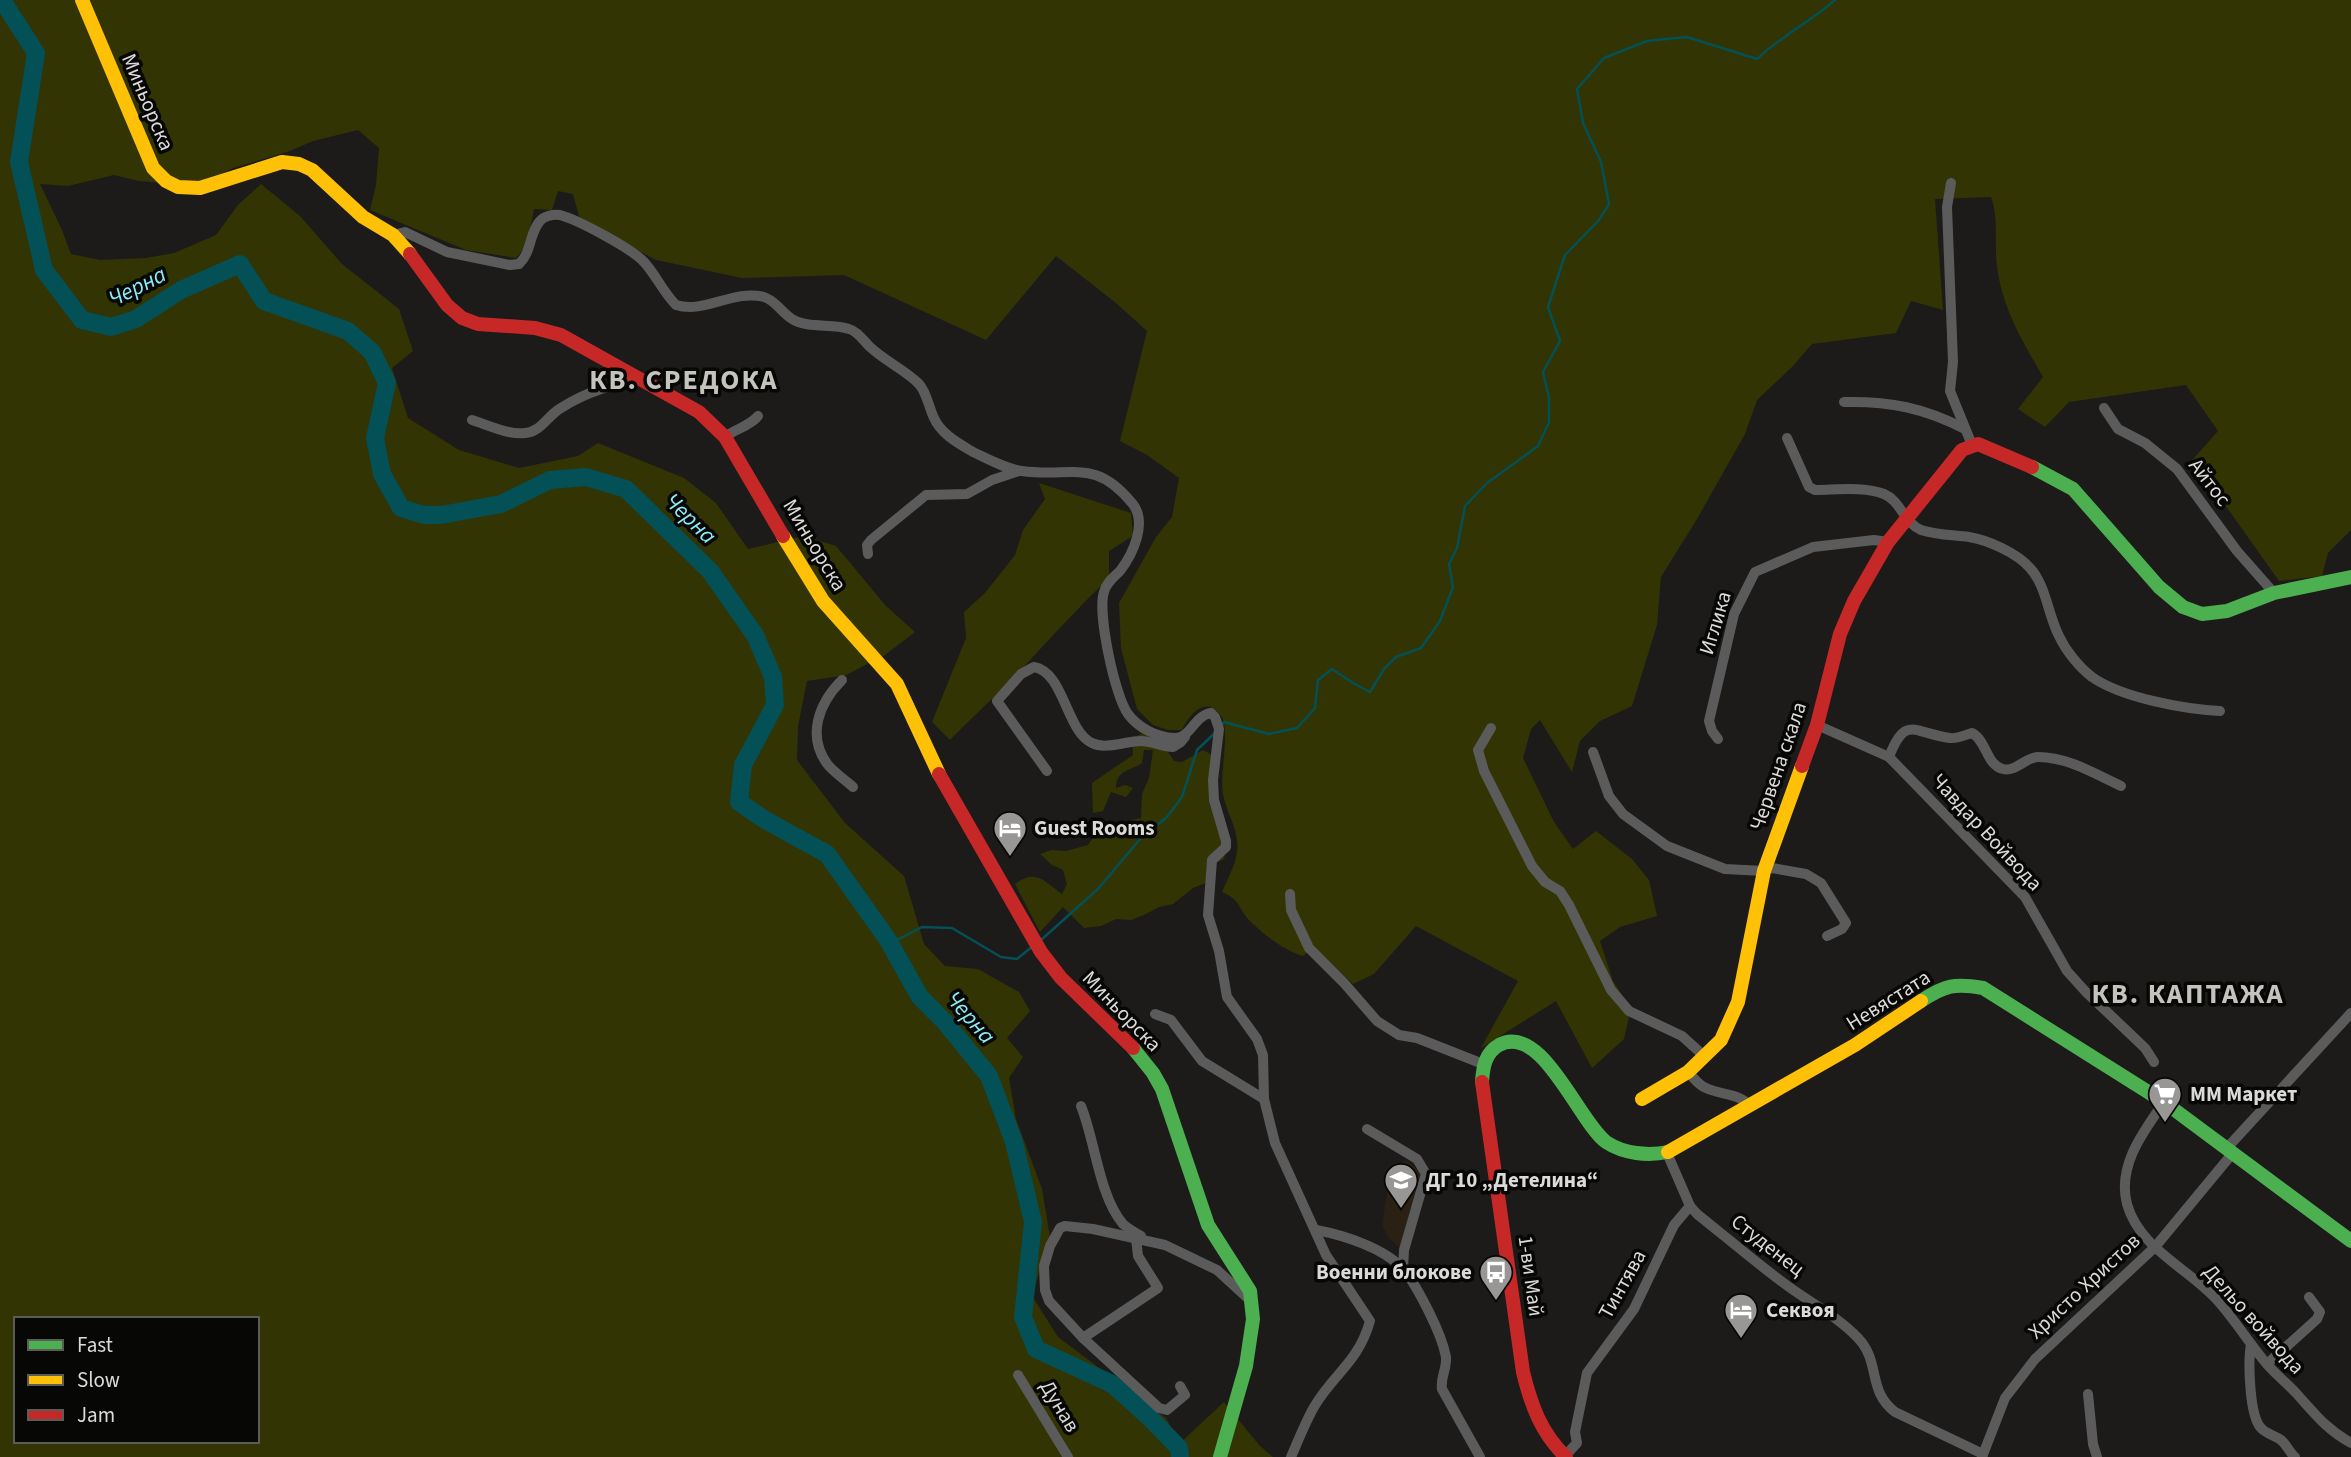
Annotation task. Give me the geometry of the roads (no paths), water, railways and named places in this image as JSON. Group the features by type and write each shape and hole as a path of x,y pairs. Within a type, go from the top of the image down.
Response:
{"street":[{"name":"Миньорска","path":"82,0 141,143 153,168 166,181 187,189 200,188 282,162 299,164 312,170 363,217 403,244 447,305 461,318 478,324 534,328 561,334 699,411 725,437 813,588 897,684 943,782 1037,946 1061,978 1126,1040 1153,1073 1162,1089 1208,1225 1246,1282 1252,1302 1253,1319 1246,1366 1220,1457"},
{"path":"1951,183 1947,207 1953,362 1950,391 1972,445 1978,444 2017,459 2073,489 2159,587 2183,607 2202,614 2227,611 2274,593 2351,578"},
{"path":"393,235 405,232 447,252 510,265 519,264 526,256 540,220 558,215 634,253 644,261 676,305 693,309 748,296 759,296 766,297 793,320 851,329 878,354 919,383 934,419 943,432 975,453 1019,471 1082,471 1110,481 1138,512 1138,533 1132,551 1103,592 1103,622 1110,661 1126,713 1135,722 1159,735 1175,738 1186,734"},
{"path":"472,420 507,431 524,434 533,432 560,408 582,397 618,383 644,380"},
{"path":"1844,402 1875,401 1925,410 1965,429"},
{"name":"Айтос","path":"2104,408 2118,429 2145,443 2177,469 2237,551 2274,593"},
{"path":"725,437 732,431 754,422 758,416"},
{"path":"1787,438 1810,487 1815,490 1869,491 1883,494 1892,498 1906,520 1925,531 1972,538 2016,557 2030,568 2036,578 2059,636 2070,654 2093,678 2157,702 2196,710 2220,710"},
{"name":"Червена скала","path":"1642,1099 1688,1072 1721,1040 1738,1002 1764,871 1817,725 1840,634 1854,601 1888,542 1962,450 1972,445"},
{"path":"869,554 867,545 871,540 926,495 967,494 992,480 1019,471"},
{"name":"Иглика","path":"1718,739 1709,721 1734,614 1751,576 1764,566 1813,547 1874,540 1888,542"},
{"path":"1047,771 997,701 1021,674 1034,667 1042,670 1054,684 1082,735 1093,744 1147,741 1173,747 1181,742 1199,717 1211,713 1218,722 1214,800 1226,847 1212,860 1208,915 1219,951 1227,997 1257,1039 1263,1055 1265,1099 1275,1143 1334,1269 1370,1321 1360,1349 1314,1407 1291,1457"},
{"path":"842,680 829,694 815,734 821,755 829,767 853,787"},
{"name":"Чавдар Войвода","path":"1817,725 1889,757 2025,897 2067,971 2084,992 2145,1048 2154,1062"},
{"path":"1491,728 1478,750 1484,771 1532,866 1545,882 1560,891 1569,905 1611,990 1629,1011 1682,1036 1704,1056"},
{"path":"1889,757 1897,737 1906,730 1918,729 1953,738 1972,733 1980,737 1991,760 2000,769 2010,770 2035,757 2069,762 2121,786"},
{"path":"1593,752 1609,796 1623,814 1667,846 1725,869 1764,871 1772,868 1806,874 1821,883 1846,923 1842,929 1827,936"},
{"path":"1290,894 1291,910 1309,948 1377,1021 1399,1035 1417,1038 1483,1065"},
{"name":"Невястата","path":"1483,1065 1486,1055 1493,1048 1512,1040 1522,1040 1535,1049 1552,1068 1586,1123 1603,1140 1621,1150 1642,1156 1667,1153 1855,1045 1932,994 1958,984 1983,988 2164,1102 2351,1241"},
{"name":"Христо Христов","path":"1983,1455 2005,1398 2035,1359 2155,1247 2229,1152 2351,1013"},
{"path":"1155,1014 1171,1020 1202,1061 1265,1099"},
{"name":"1-ви Май","path":"1483,1065 1482,1088 1522,1372 1539,1425 1565,1457"},
{"path":"1688,1072 1707,1089 1737,1097 1750,1106"},
{"name":"Дельо войвода","path":"2164,1102 2137,1141 2125,1182 2127,1203 2139,1230 2215,1298 2267,1364 2325,1426 2351,1443"},
{"path":"1081,1106 1092,1139 1097,1168 1114,1208 1124,1224 1150,1241"},
{"path":"1367,1129 1416,1159 1426,1174 1404,1250 1402,1269"},
{"name":"Студенец","path":"1667,1153 1690,1206 1785,1284 1858,1338 1867,1349 1880,1396 1886,1405 1983,1455"},
{"name":"Тинтява","path":"1565,1457 1577,1443 1576,1433 1587,1373 1634,1309 1674,1226 1690,1206"},
{"path":"1180,1387 1185,1395 1167,1410 1159,1408 1083,1338 1049,1301 1045,1290 1044,1266 1049,1246 1060,1228 1065,1226 1136,1238 1184,1252 1217,1270 1252,1302"},
{"path":"1316,1230 1352,1239 1378,1252 1402,1269 1435,1325 1446,1359 1442,1389 1480,1457"},
{"path":"1083,1338 1158,1288 1138,1256 1136,1238"},
{"path":"2267,1364 2317,1319 2320,1312 2309,1297"},
{"path":"2251,1344 2252,1406 2255,1419 2262,1429 2281,1440 2295,1457"},
{"name":"Дунав","path":"1018,1375 1068,1457"},
{"path":"2088,1394 2096,1457"}],"waterway":[{"name":"Черна","path":"2,0 36,53 19,162 44,270 82,320 111,327 136,319 181,290 240,264 264,301 348,331 372,352 387,383 375,438 382,474 401,508 424,515 441,515 501,504 550,480 586,477 626,489 710,571 755,635 773,677 775,705 743,765 739,802 765,820 827,854 888,940 920,997 945,1022 989,1076 1014,1142 1033,1222 1023,1317 1036,1349 1112,1384 1179,1448 1180,1457"},
{"path":"1222,725 1224,722 1269,734 1297,728 1315,708 1318,680 1332,669 1370,692 1384,669 1396,657 1421,648 1440,621 1453,587 1449,564 1457,548 1465,506 1487,483 1538,446 1549,422 1549,398 1543,372 1560,341 1548,307 1565,255 1599,220 1609,204 1601,162 1583,123 1577,89 1604,58 1647,41 1687,37 1757,59 1835,0"},
{"path":"1041,940 1098,889 1140,839 1167,817 1182,797 1197,750 1216,732"},
{"path":"888,940 895,941 922,927 952,928 1001,957 1017,959 1033,946"}],"place":[{"name":"Guest Rooms","path":"1010,858"},
{"name":"ММ Маркет","path":"2165,1124"},
{"name":"ДГ 10 „Детелина“","path":"1401,1210"},
{"name":"Военни блокове","path":"1496,1302"},
{"name":"Секвоя","path":"1741,1340"}],"district":[{"name":"КВ. СРЕДОКА","path":"684,379"},
{"name":"КВ. КАПТАЖА","path":"2188,993"}]}
